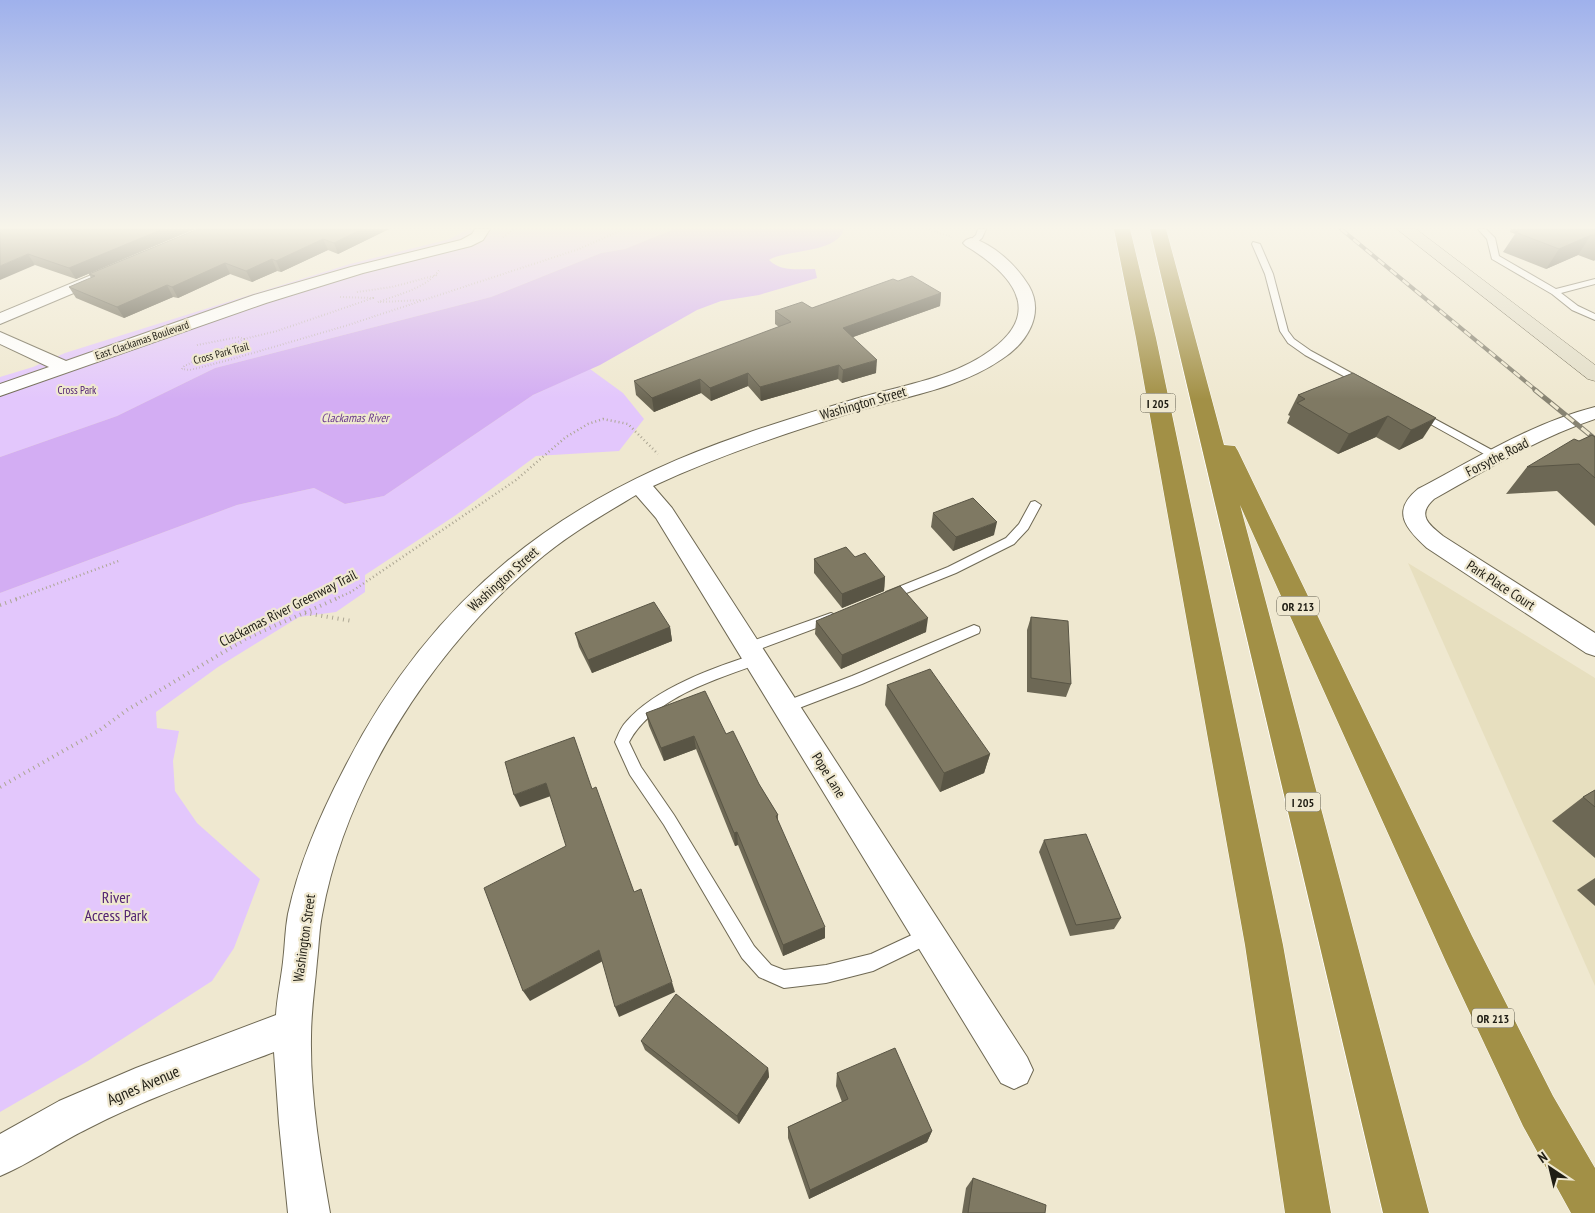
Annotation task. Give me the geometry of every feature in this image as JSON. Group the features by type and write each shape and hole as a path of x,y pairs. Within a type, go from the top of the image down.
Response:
{"highway":[{"name":"I 205","path":"1134,286 1264,945 1308,1213"},
{"name":"I 205","path":"1172,286 1406,1213"},
{"name":"OR 213","path":"1199,391 1455,941 1538,1111 1595,1212"}],"main road":[{"path":"1479,286 1595,375"},
{"path":"1560,348 1595,359"}],"street":[{"path":"0,319 78,286"},
{"name":"East Clackamas Boulevard","path":"0,390 304,286"},
{"name":"Washington Street","path":"309,1213 293,1071 292,1027 304,919 322,854 354,776 394,704 438,644 461,616 515,566 571,524 639,484 672,469 768,433 963,372 999,353 1017,336 1027,316 1027,299 1020,286"},
{"path":"0,337 64,367"},
{"name":"Forsythe Road","path":"1413,516 1413,507 1417,500 1496,457 1572,419 1595,413"},
{"name":"Pope Lane","path":"639,484 664,513 1014,1070"},
{"name":"Park Place Court","path":"1413,516 1426,534 1435,542 1595,646"},
{"name":"Agnes Avenue","path":"0,1156 73,1115 140,1085 292,1027"}],"lane":[{"path":"1272,286 1284,330 1291,341 1308,353 1368,386"},
{"path":"1545,286 1556,292 1575,308 1595,317"},
{"path":"1556,292 1579,286"},
{"path":"1411,410 1496,457"},
{"path":"879,600 952,570 1010,541 1024,526 1035,505"},
{"path":"846,613 753,654 660,701 631,724 622,742 636,771 669,820 748,952 765,971 784,979 826,974 873,962 929,935"},
{"path":"786,707 856,680 974,630"}],"path":[{"path":"357,292 397,286"},
{"path":"378,302 421,286"},
{"name":"Cross Park Trail","path":"244,339 184,366 182,369 190,370 261,351 467,286"},
{"name":"Cross Park Trail","path":"348,294 338,296 371,297 373,299 371,300 378,302 424,300"},
{"path":"244,339 277,331 371,300"},
{"name":"Cross Park Trail","path":"196,345 239,337 244,339"},
{"name":"Clackamas River Greenway Trail","path":"0,787 100,730 127,710 248,638 351,592 516,480 566,437 588,424 604,419 628,424 636,430 672,469"},
{"path":"0,605 120,560"},
{"path":"304,613 352,621"}],"shaded area":[{"path":"1408,563 1595,678 1595,986"}],"green space":[{"name":"Cross Park","path":"281,286 519,286 491,297 215,368 117,416 0,457 0,377 33,367 65,353"},
{"name":"River Access Park","path":"590,369 623,393 644,419 619,451 536,456 456,515 365,575 365,592 336,612 299,617 218,667 156,712 157,728 179,731 173,761 175,791 197,823 260,879 234,948 212,981 88,1061 0,1112 0,593 237,505 314,488 345,504 384,496 533,395"}],"water":[{"name":"Clackamas River","path":"519,286 791,286 759,295 721,301 697,310 600,365 533,395 384,496 345,504 314,488 237,505 0,593 0,457 117,416 215,368 491,297"}],"building":[{"path":"72,286 166,286 117,307 69,287"},
{"path":"875,286 928,286 941,293 843,328 877,360 843,370 839,365 760,387 748,373 710,388 700,379 652,398 634,381 791,322 775,311 802,302 812,308"},
{"path":"1353,373 1436,418 1411,430 1388,416 1349,434 1297,403 1305,399 1298,395"},
{"path":"1592,435 1595,437 1595,478 1579,464 1527,467 1574,439 1579,441"},
{"path":"973,498 997,522 956,537 933,513"},
{"path":"846,547 855,557 865,553 885,577 842,594 814,559"},
{"path":"900,586 928,618 842,655 816,621"},
{"path":"654,602 670,627 588,660 575,633"},
{"path":"1031,617 1068,621 1071,684 1031,678"},
{"path":"930,669 990,754 944,773 887,685"},
{"path":"705,691 726,734 733,731 759,784 778,815 776,816 825,927 783,945 737,832 734,833 694,736 661,748 646,713"},
{"path":"574,737 592,789 596,787 634,892 641,889 672,982 615,1007 599,950 523,991 484,888 566,846 546,783 514,795 505,762"},
{"path":"1595,790 1595,807 1583,797"},
{"path":"1086,834 1121,918 1076,925 1044,840"},
{"path":"676,994 768,1068 737,1116 641,1041"},
{"path":"895,1048 932,1131 810,1190 788,1127 848,1099 837,1073"},
{"path":"973,1178 1046,1205 1045,1213 968,1213"}],"railway":[{"path":"1409,286 1537,391"},
{"path":"1535,390 1595,439"}]}
